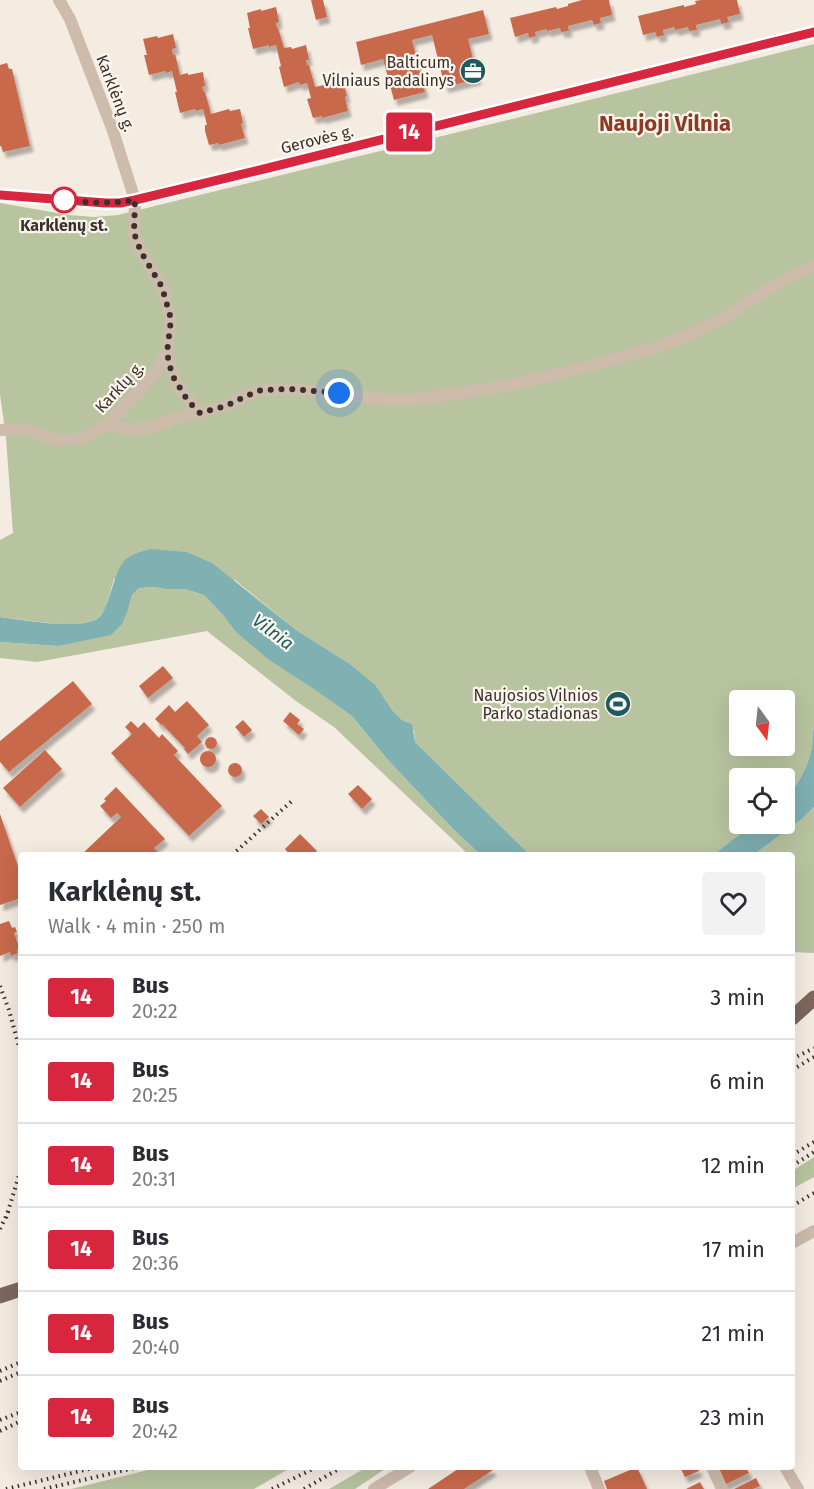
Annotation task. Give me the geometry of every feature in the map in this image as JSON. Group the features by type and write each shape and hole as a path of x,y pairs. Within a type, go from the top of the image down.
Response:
{"main road":[{"path":"795,1015 814,998"},
{"path":"0,1296 18,1290"}],"street":[{"name":"Karklėnų g.","path":"59,0 70,19 108,118 135,200"},
{"name":"Gerovės g.","path":"0,195 106,203 135,200 814,32"},
{"name":"Karklų g.","path":"0,430 21,429 57,440 82,439 106,425 155,374 167,353 171,319 162,287 141,252 134,233 135,200"},
{"path":"106,425 129,429 149,428 176,418 226,406 261,390 289,389 385,400 413,400 507,386 570,371 682,338 726,318 762,293 814,266"},
{"path":"167,353 172,375 188,401 200,413"},
{"path":"795,1241 814,1231"},
{"path":"374,1489 405,1470"},
{"path":"591,1470 600,1489"},
{"path":"713,1470 722,1489"},
{"path":"787,1470 798,1489"}],"green space":[{"path":"814,44 814,728 808,761 795,787 795,768 729,768 729,834 740,834 717,852 527,852 415,742 414,731 408,722 402,720 392,710 374,685 350,664 296,630 235,580 114,579 101,615 90,622 65,624 0,617 0,540 13,533 6,438 0,394 0,203 94,217 118,215"},
{"path":"139,588 185,589 204,595 235,631 352,716 388,760 478,852 466,852 334,727 296,701 207,631 37,662 0,658 0,642 58,646 128,610 132,595"},
{"path":"814,807 814,953 795,952 795,852 757,852 782,834 795,834 795,824"},
{"path":"814,1157 814,1177 795,1187 795,1169"},
{"path":"148,1470 287,1470 254,1489 71,1489"},
{"path":"362,1470 384,1470 355,1489 329,1489"}],"water":[{"name":"Vilnia","path":"150,549 186,552 212,563 296,630 350,664 375,685 392,710 402,720 412,724 415,742 527,852 478,852 388,760 352,716 268,659 235,631 204,595 185,589 139,588 132,595 122,624 111,635 58,646 0,642 0,617 64,624 77,624 97,619 104,610 124,561 134,554"},
{"path":"814,728 814,807 795,824 795,787 812,747"},
{"path":"740,834 782,834 757,852 717,852"}],"building":[{"path":"311,0 323,0 327,17 316,20"},
{"path":"582,0 609,0 612,15 600,18 601,23 594,25 592,20 568,26 569,31 561,32 560,28 547,31 547,29 535,32 536,36 529,38 528,33 515,37 510,18 556,7 557,9"},
{"path":"737,0 740,14 727,17 729,22 721,24 720,19 696,25 697,30 689,31 688,27 675,30 674,27 663,30 664,35 657,37 655,32 643,35 638,16 696,4 695,1"},
{"path":"276,7 279,22 276,23 284,48 291,47 292,49 306,45 309,60 306,60 307,65 309,65 315,87 343,82 348,111 313,118 307,99 311,98 307,83 300,85 299,82 284,87 276,45 253,49 247,13"},
{"path":"483,10 489,34 468,39 478,79 445,87 432,35 412,40 425,92 394,100 383,59 361,65 356,42"},
{"path":"173,34 176,48 172,49 173,55 175,54 180,75 203,72 205,86 202,87 211,114 229,109 230,111 240,109 245,138 219,145 218,143 209,145 203,109 180,113 172,71 149,75 143,39"},
{"path":"7,63 9,69 12,69 30,146 3,152 0,146 0,65"},
{"path":"163,666 173,678 148,698 139,686"},
{"path":"73,681 92,704 9,772 0,762 0,741"},
{"path":"187,701 209,725 197,736 202,742 188,754 185,748 155,719 169,705 175,712"},
{"path":"290,712 300,720 297,724 304,729 299,735 283,721"},
{"path":"243,720 252,730 244,737 235,727"},
{"path":"131,721 138,728 144,722 159,738 162,734 178,751 174,755 222,806 189,836 111,753 132,734 125,727"},
{"path":"211,737 217,743 211,749 205,743"},
{"path":"45,750 62,769 20,807 3,788"},
{"path":"208,751 214,753 216,759 214,765 208,767 202,765 200,759 202,753"},
{"path":"235,763 240,765 242,770 240,775 235,777 230,775 228,770 230,765"},
{"path":"358,785 372,799 362,809 348,794"},
{"path":"116,787 165,839 154,848 158,852 84,852 121,817 117,813 111,818 100,806 106,801 104,799"},
{"path":"261,809 269,817 261,824 253,816"},
{"path":"0,814 18,866 18,899 0,905"},
{"path":"300,834 317,851 288,852 285,849"},
{"path":"9,921 12,928 15,927 18,953 11,956 10,952 0,956 0,924"},
{"path":"456,1470 493,1470 464,1489 428,1489"},
{"path":"630,1470 638,1470 647,1489 607,1489 604,1481"},
{"path":"682,1470 699,1470 699,1471 685,1477"},
{"path":"717,1470 748,1470 749,1473 724,1485"},
{"path":"756,1478 760,1486 753,1489 734,1489"},
{"path":"700,1482 704,1489 686,1489"}],"railway":[{"path":"235,852 294,799"},
{"path":"0,986 18,1043"},
{"path":"795,1058 814,1048"},
{"path":"795,1068 814,1057"},
{"path":"795,1153 814,1142"},
{"path":"795,1164 814,1152"},
{"path":"6,1218 18,1179"},
{"path":"795,1204 814,1193"},
{"path":"0,1229 9,1210"},
{"path":"0,1371 18,1363"},
{"path":"0,1381 18,1373"},
{"path":"0,1420 18,1413"},
{"path":"0,1431 18,1422"},
{"path":"6,1489 85,1470"},
{"path":"44,1489 126,1470"},
{"path":"272,1489 311,1470"},
{"path":"304,1489 337,1470"}],"bus line":[{"name":"14","path":"0,195 106,203 135,200 814,32"}],"place":[{"name":"Balticum, Vilniaus padalinys","path":"473,71"},
{"name":"Karklėnų st.","path":"64,200"},
{"name":"Naujosios Vilnios Parko stadionas","path":"618,704"}],"district":[{"name":"Naujoji Vilnia","path":"665,123"}],"route":[{"path":"64,200 120,203 135,200 134,233 141,252 162,287 171,319 167,353 172,375 188,401 200,413 226,406 261,390 289,389 339,393"}]}
